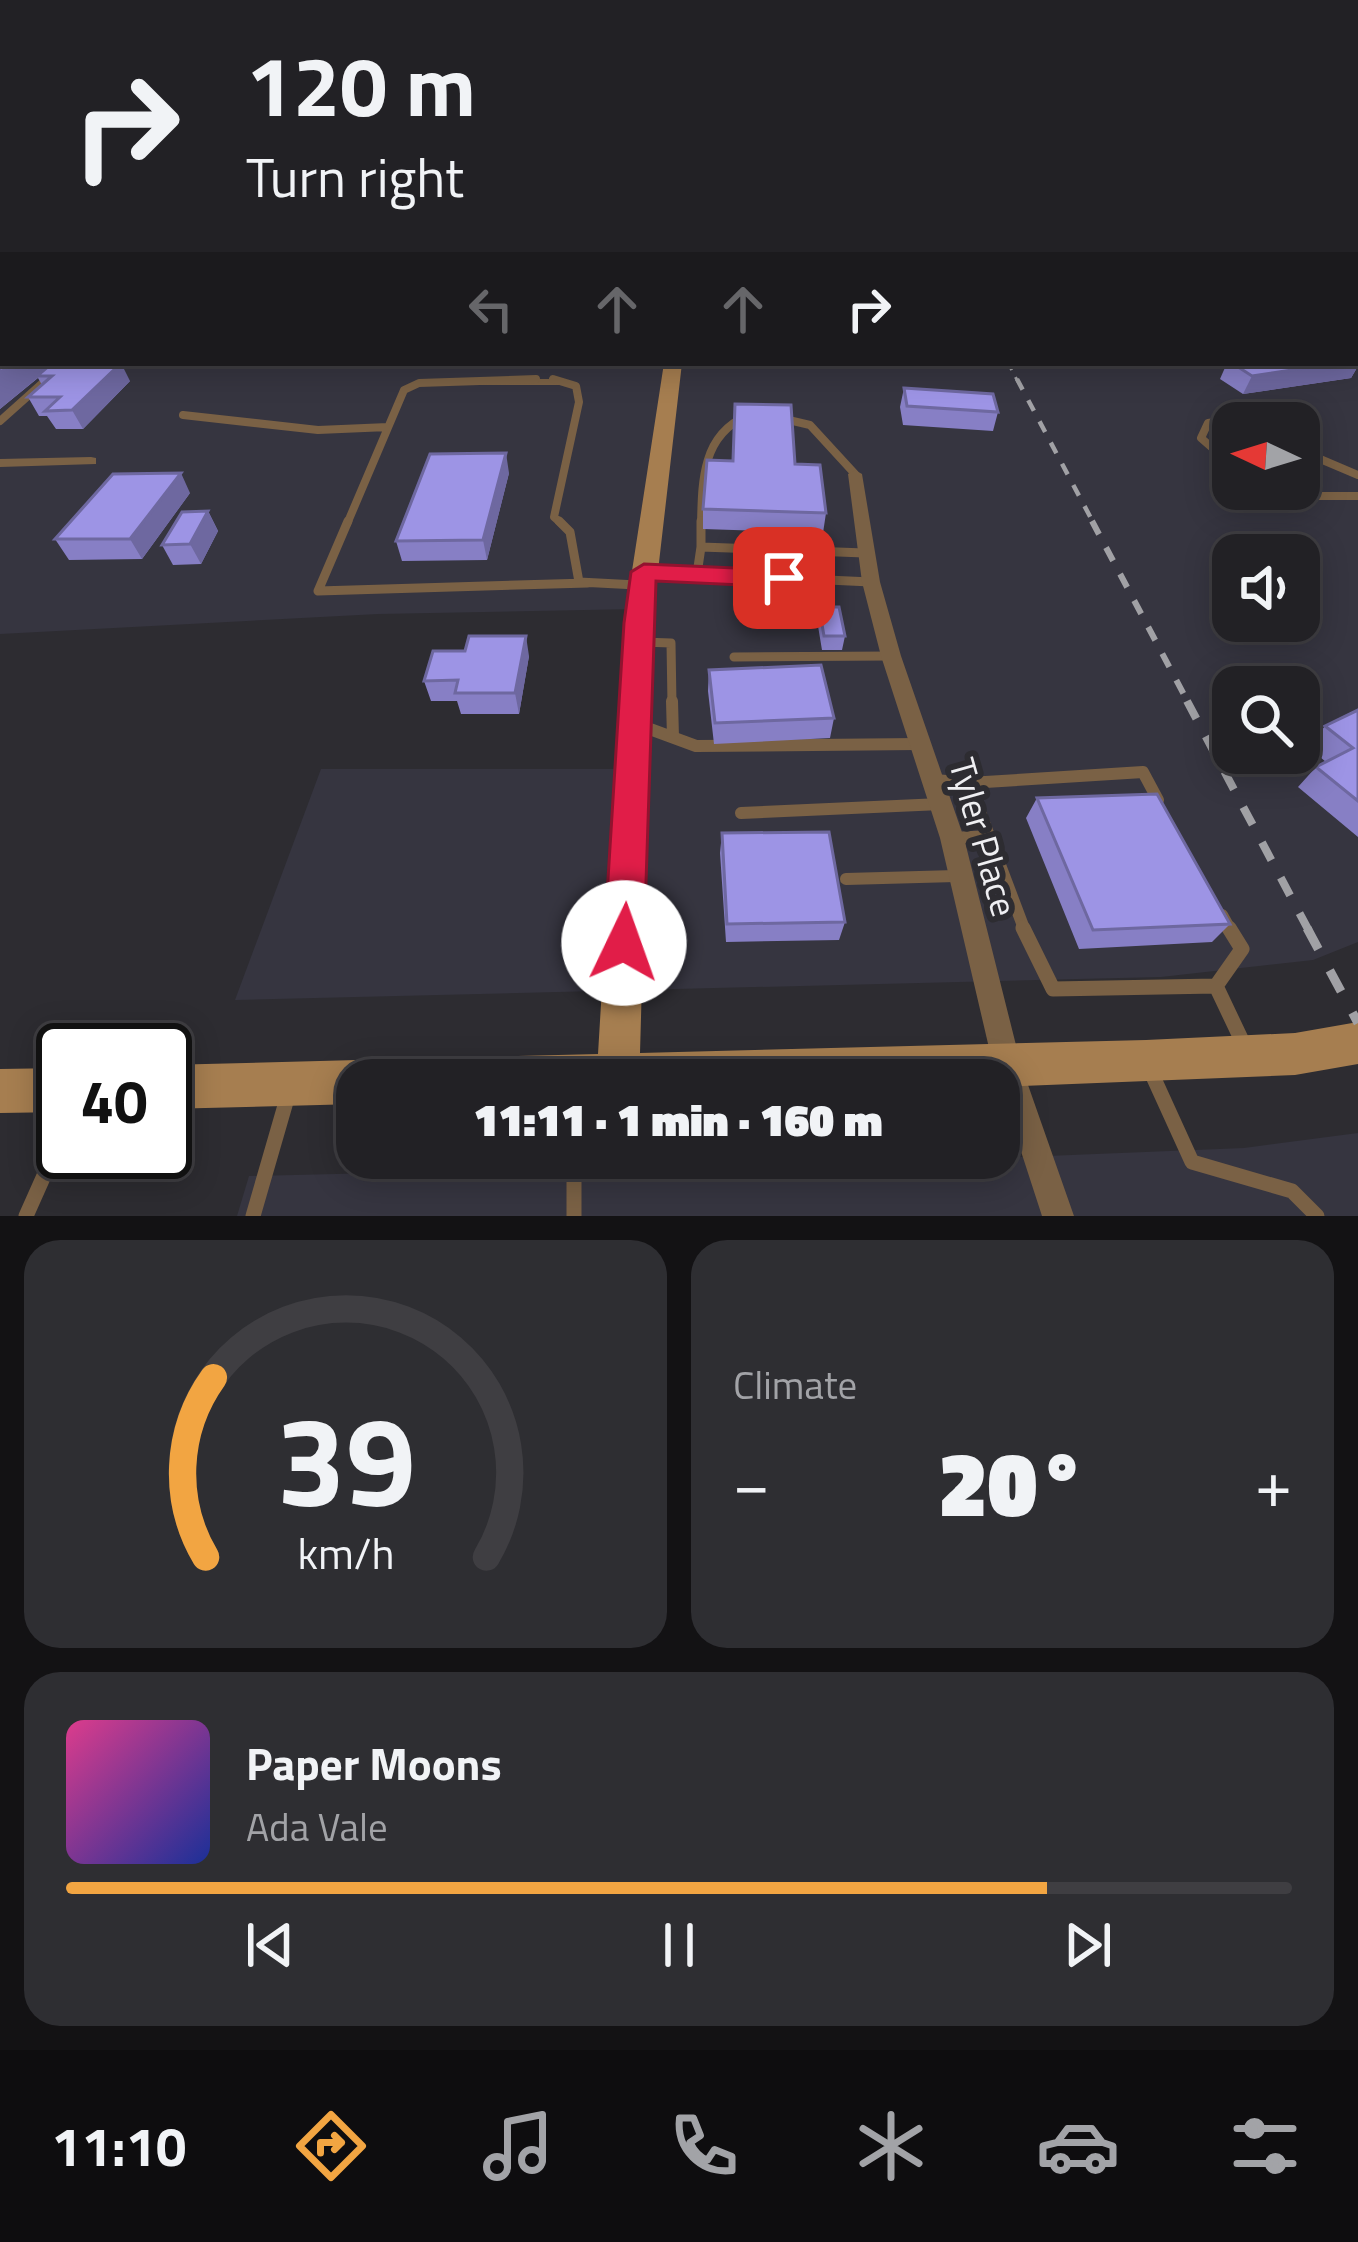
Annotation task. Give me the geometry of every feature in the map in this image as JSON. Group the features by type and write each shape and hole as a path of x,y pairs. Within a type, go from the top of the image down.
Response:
{"street":[{"path":"592,1059 634,723 644,579 673,366"},
{"path":"0,463 91,461"},
{"name":"Tyler Place","path":"855,474 871,582 952,838 1005,1059"},
{"path":"1020,1065 1295,1054 1358,1043"},
{"path":"192,1086 336,1083"},
{"path":"0,1091 36,1090"},
{"name":"Tyler Place","path":"1020,1106 1058,1216"}],"lane":[{"path":"0,421 62,366"},
{"path":"588,583 579,582 570,532 554,517 580,401 576,386 551,380 419,383 404,390 318,591 588,583 697,574 871,582"},
{"path":"183,415 317,430 388,428"},
{"path":"697,574 704,479 712,443 724,423 742,416 788,418 810,425 855,474"},
{"path":"1212,422 1201,438 1212,448"},
{"path":"1320,459 1358,475"},
{"path":"1320,496 1358,496"},
{"path":"700,547 867,553"},
{"path":"637,642 670,643 673,737"},
{"path":"734,657 891,656"},
{"path":"634,723 696,746 920,744"},
{"path":"741,812 937,792 969,783 1143,772 1165,812"},
{"path":"969,783 1011,902 1053,989 1216,986"},
{"path":"952,838 990,836"},
{"path":"846,879 961,876"},
{"path":"1216,986 1242,949 1220,910"},
{"path":"1216,986 1249,1055"},
{"path":"1147,1062 1192,1162 1292,1191 1317,1216"},
{"path":"253,1216 291,1084"},
{"path":"26,1216 42,1179"},
{"path":"574,1179 574,1216"}],"shaded area":[{"path":"0,366 1358,366 1358,942 1313,960 1161,977 235,1000 321,769 630,769 636,609 378,614 0,634"},
{"path":"1358,1133 1358,1216 237,1216 249,1176 1020,1179 1020,1157 1244,1148"}],"building":[{"path":"49,366 118,366 72,410 45,411 60,397 28,397 52,376 37,376"},
{"path":"1237,366 1319,366 1252,376"},
{"path":"904,388 993,394 998,412 907,406"},
{"path":"735,404 791,405 795,464 820,465 826,513 703,509 707,460 733,461"},
{"path":"506,453 483,540 396,541 430,454"},
{"path":"181,473 130,539 55,539 113,474"},
{"path":"208,511 190,544 162,545 182,512"},
{"path":"819,607 839,607 845,636 824,636"},
{"path":"469,636 526,636 515,693 455,693 458,680 424,681 433,651 465,651"},
{"path":"821,665 834,718 715,723 709,670"},
{"path":"1358,710 1358,801 1320,770 1320,765 1353,748 1325,726"},
{"path":"1157,794 1230,924 1093,930 1037,798"},
{"path":"829,832 845,922 727,924 722,833"}],"railway":[{"path":"1010,366 1018,382"},
{"path":"1017,379 1094,524"},
{"path":"1092,521 1189,704"},
{"path":"1187,701 1309,931"},
{"path":"1307,928 1358,1023"}],"route":[{"path":"624,943 644,572 784,578"}]}
